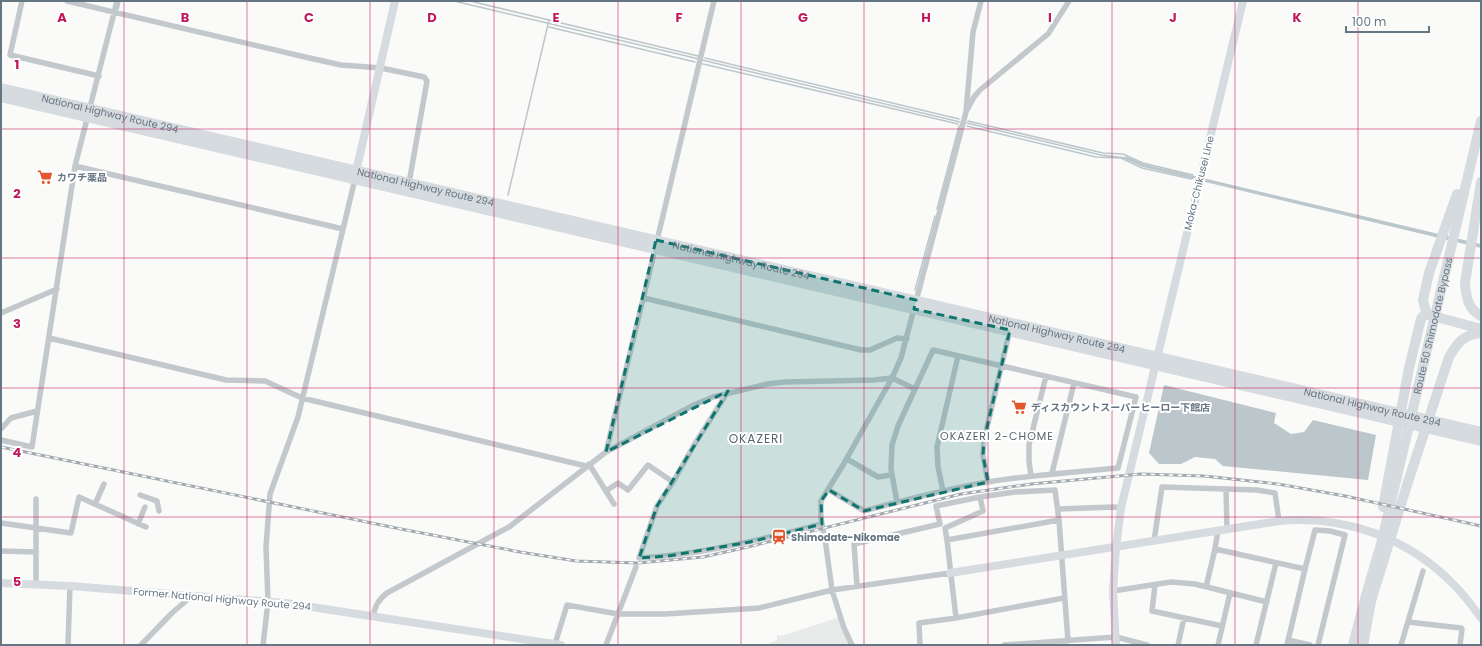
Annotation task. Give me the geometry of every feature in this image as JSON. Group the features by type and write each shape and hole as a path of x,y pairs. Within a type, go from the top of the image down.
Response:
{"highway":[{"name":"National Highway Route 294","path":"1,88 89,113"},
{"name":"National Highway Route 294","path":"1,97 89,113 915,304 1481,440"},
{"name":"Route 50 Shimodate Bypass","path":"1382,546 1448,258 1481,122"},
{"path":"1468,173 1460,186 1429,273 1424,300 1426,312 1429,315 1481,328"},
{"name":"National Highway Route 294","path":"356,175 408,183 655,244"},
{"path":"1481,182 1465,283 1466,299 1474,312 1481,316"},
{"name":"National Highway Route 294","path":"915,304 1010,330 1481,432"},
{"path":"1353,645 1368,600 1382,546 1409,368 1421,319 1426,312 1430,311 1481,323"},
{"path":"1382,546 1407,485 1449,357 1457,343 1465,337 1481,334"},
{"path":"1363,645 1368,600"}],"street":[{"path":"22,1 10,55 99,76"},
{"path":"67,1 341,65 381,68 424,77 427,81 408,183"},
{"path":"1,440 32,447 76,166 117,1"},
{"path":"263,645 268,602 266,547 271,488 286,453 302,398 356,175 395,1"},
{"path":"606,452 714,1"},
{"path":"852,645 844,628 832,590 822,524 821,501 847,459 902,358 966,112 973,32 981,1"},
{"path":"966,112 974,97 980,90 1048,34 1069,1"},
{"name":"Moka-Chikusei Line","path":"1116,641 1113,591 1120,508 1243,1"},
{"path":"76,166 343,229"},
{"path":"1,313 57,289"},
{"path":"644,298 860,350 870,350 897,338 907,339"},
{"path":"988,482 984,466 983,447 1010,330"},
{"path":"49,338 226,380 265,381 302,398 588,465 614,504"},
{"path":"897,502 891,475 891,459 895,435 933,350 1136,397"},
{"path":"943,491 938,467 937,447 958,356"},
{"path":"1031,476 1029,445 1046,376"},
{"path":"373,616 376,606 386,593 509,527 606,452 694,405 713,397 767,384 892,378 915,389"},
{"path":"1052,474 1074,382"},
{"path":"829,490 864,511 943,491 988,482 1031,476 1118,468 1138,390"},
{"path":"727,394 694,444 673,482 657,506 639,558 668,556 750,542 822,524"},
{"path":"1,429 11,418 37,411"},
{"path":"847,459 878,478 891,475"},
{"path":"606,491 618,483 628,490 648,465 673,482"},
{"path":"95,504 104,484"},
{"path":"1154,541 1162,487 1257,490 1275,493 1279,521"},
{"path":"1226,489 1227,529"},
{"path":"956,618 947,540 936,506 1015,492 1055,490 1059,520 1068,641"},
{"path":"140,495 158,502 159,511"},
{"path":"1,523 71,533 79,497 146,527"},
{"path":"857,586 854,544 943,526 983,511 980,497"},
{"path":"36,499 36,584"},
{"path":"138,524 146,507"},
{"path":"1058,509 1120,508"},
{"path":"947,540 1059,520"},
{"path":"558,644 567,605 618,614 665,614 759,608 832,590 1061,556 1218,530 1279,521 1306,520 1344,523 1369,531 1409,549 1422,557 1448,579 1481,618"},
{"path":"1206,587 1218,530"},
{"path":"1310,645 1288,642 1315,530 1330,531 1345,535 1318,645"},
{"path":"1215,549 1306,569"},
{"path":"1,551 36,552"},
{"path":"1256,645 1276,563"},
{"path":"606,645 636,568"},
{"path":"1401,645 1422,571"},
{"path":"1113,591 1171,582 1195,584 1267,602"},
{"name":"Former National Highway Route 294","path":"1,583 70,586 285,603 558,644"},
{"path":"1155,585 1152,611 1222,626"},
{"path":"68,645 70,586"},
{"path":"1218,645 1230,593"},
{"path":"140,645 173,612 192,596"},
{"path":"920,645 919,623 956,618 1064,598"},
{"path":"1178,645 1184,618"},
{"path":"1408,622 1461,628 1460,645"},
{"path":"1004,645 1068,641 1116,641 1147,645"}],"highlighted area":[{"path":"656,240 916,300 914,309 1010,330 984,440 983,455 988,482 864,511 829,490 821,501 822,524 750,542 668,556 639,558 657,506 728,391 606,452"}],"shaded area":[{"path":"1126,156 1144,164 1481,244 1481,248 1143,167 1125,159"},
{"path":"1164,385 1276,413 1274,423 1291,434 1304,432 1313,420 1376,435 1368,480 1223,466 1215,459 1195,457 1181,464 1159,464 1149,453"},
{"path":"838,616 849,645 766,645 777,640 777,635 781,636 837,618"}],"waterway":[{"path":"118,10 120,1"},
{"path":"454,1 699,59"},
{"path":"470,1 549,20 508,195"},
{"path":"549,20 698,56"},
{"path":"549,27 695,62"},
{"path":"705,58 959,119"},
{"path":"702,60 960,122"},
{"path":"703,64 958,124"},
{"path":"968,121 1103,153 1123,154 1143,163 1193,175"},
{"path":"967,123 1101,155 1126,158"},
{"path":"937,209 959,126"},
{"path":"967,126 1096,157 1121,158 1142,168 1191,179"},
{"path":"915,290 935,216"}],"railway":[{"path":"1,447 401,529 520,552 576,561 638,563 703,557 961,494 1031,484 1141,474 1204,476 1278,484 1345,496 1481,526"}],"place":[{"name":"カワチ薬品","path":"45,177"},
{"name":"ディスカウントスーパーヒーロー下館店","path":"1019,407"},
{"name":"Shimodate-Nikomae","path":"779,537"}],"district":[{"name":"OKAZERI 2-CHOME","path":"997,436"},
{"name":"OKAZERI","path":"756,438"}]}
